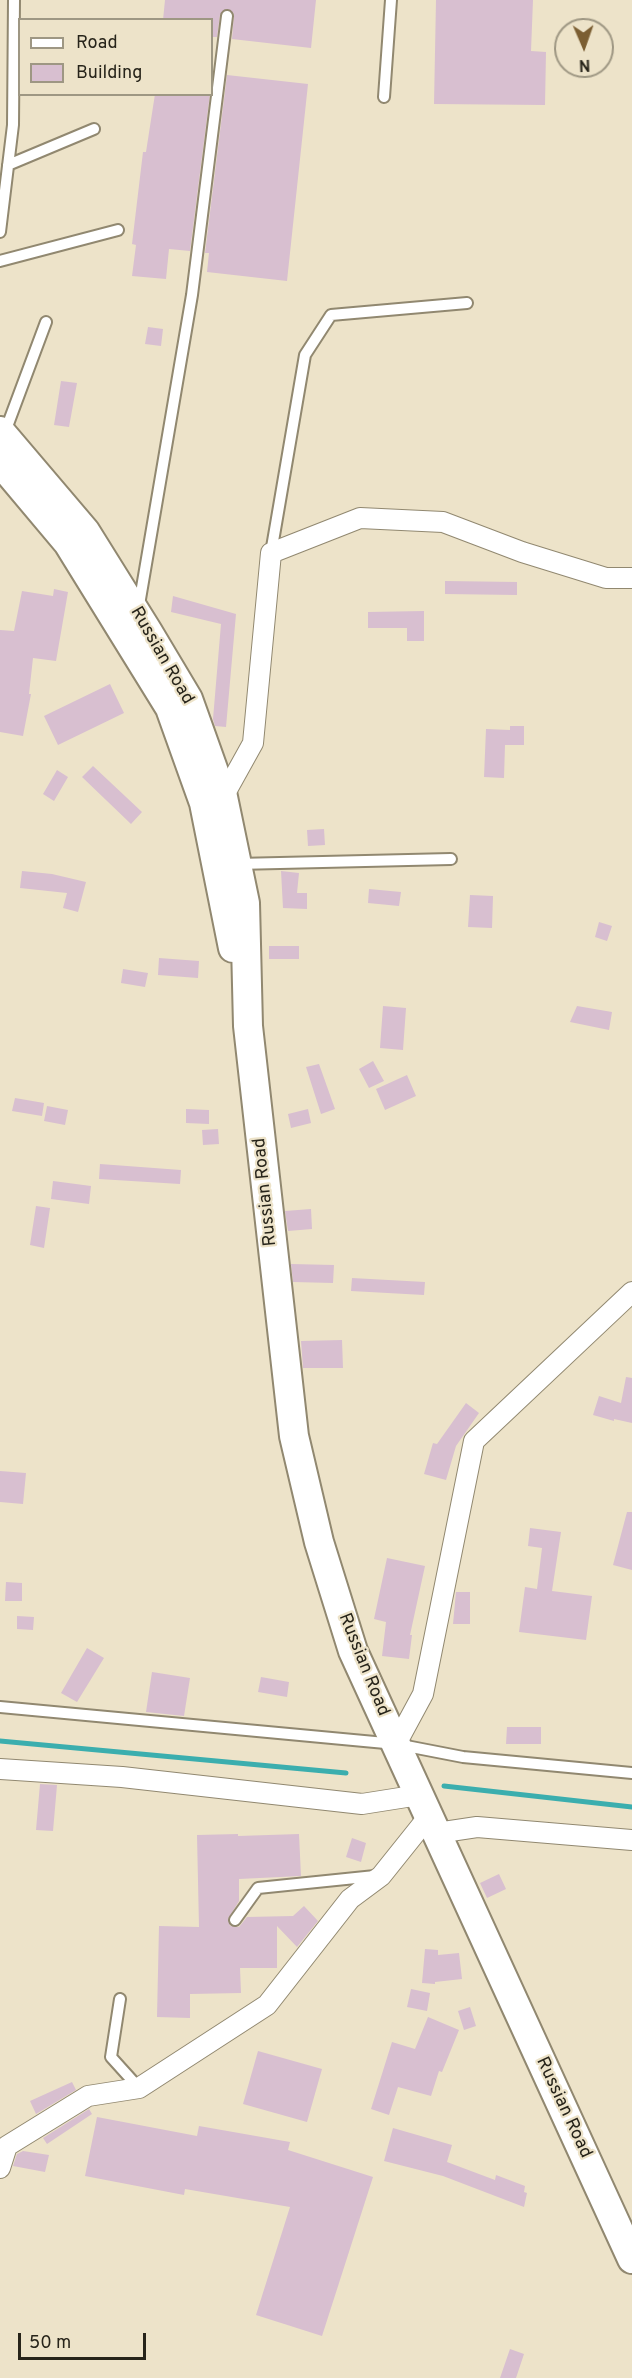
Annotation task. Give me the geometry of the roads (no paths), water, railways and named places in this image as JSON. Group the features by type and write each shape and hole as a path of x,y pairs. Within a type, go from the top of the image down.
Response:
{"main road":[{"name":"Russian Road","path":"1,443 85,531 189,699 223,797 244,903 248,1026 294,1436 319,1542 353,1651 632,2259"},
{"name":"Russian Road","path":"1,443 68,543 170,708 204,803 248,1026"}],"street":[{"path":"223,797 253,743 271,553 360,518 443,522 522,552 606,578 632,578"},
{"path":"396,1744 423,1694 474,1441 632,1292"},
{"path":"0,1769 122,1777 362,1804 428,1815 477,1827 632,1840"},
{"path":"0,2168 8,2146 88,2096 139,2088 267,2005 350,1899 381,1876 428,1815"}],"lane":[{"path":"0,232 13,125 14,0"},
{"path":"384,97 391,0"},
{"path":"137,614 192,295 227,16"},
{"path":"8,165 94,129"},
{"path":"0,261 118,230"},
{"path":"271,553 304,355 331,315 467,303"},
{"path":"1,443 46,322"},
{"path":"237,864 450,860"},
{"path":"0,1707 396,1744 463,1756 632,1773"},
{"path":"235,1920 258,1888 381,1876"},
{"path":"120,1999 111,2057 139,2088"}],"waterway":[{"path":"0,1741 346,1773"},
{"path":"444,1786 632,1807"}]}
